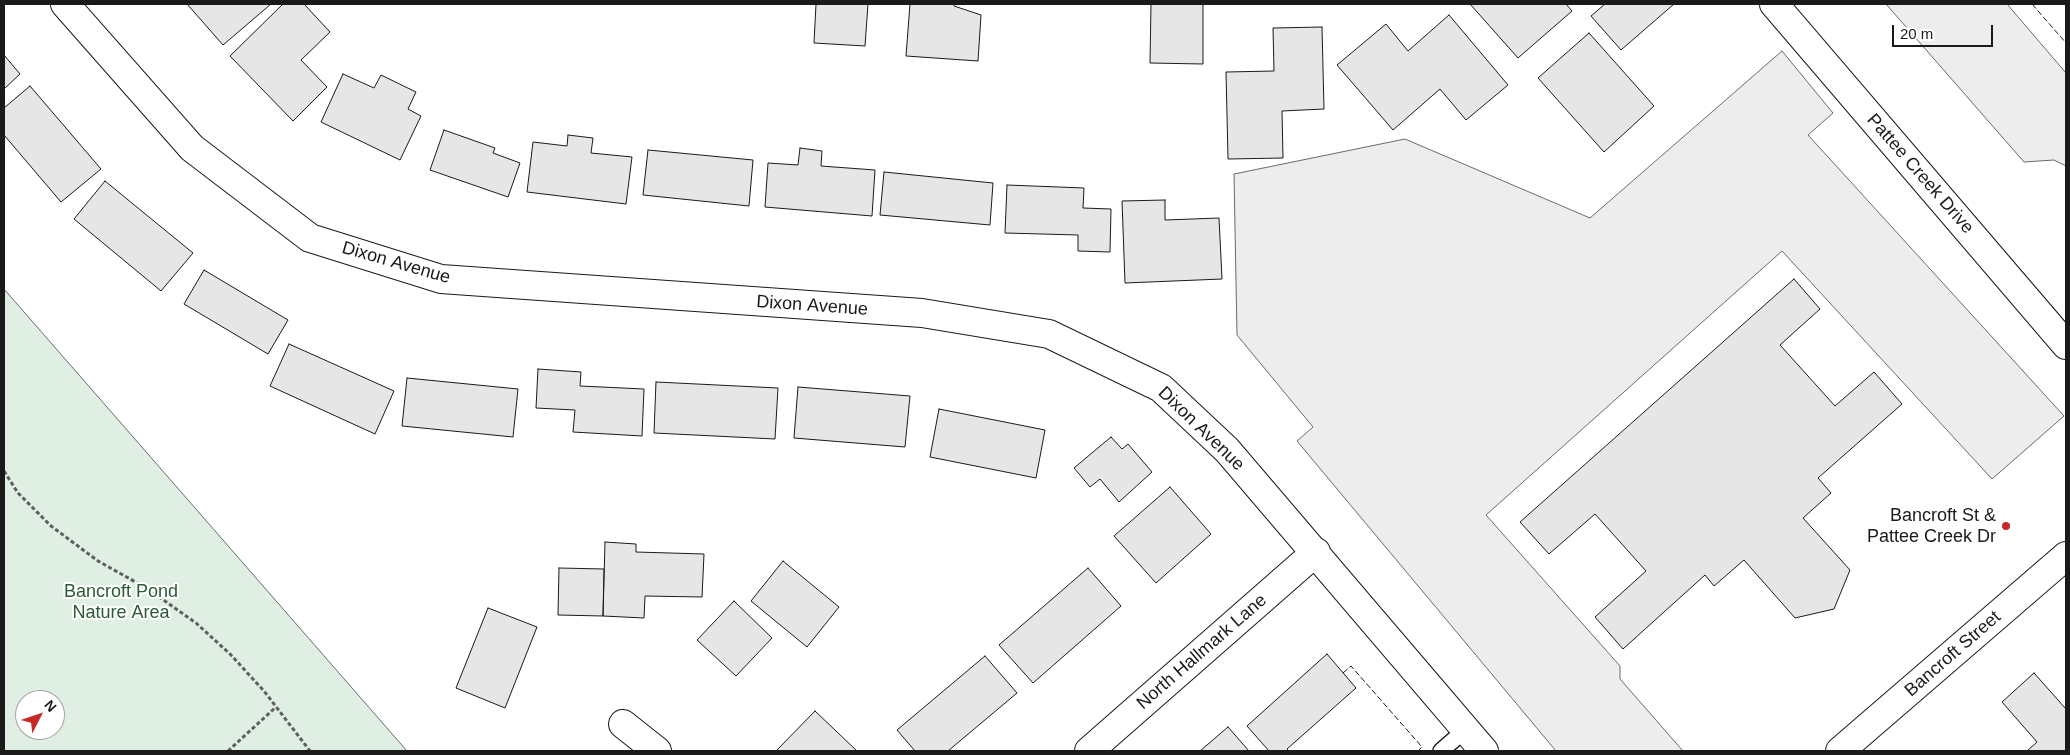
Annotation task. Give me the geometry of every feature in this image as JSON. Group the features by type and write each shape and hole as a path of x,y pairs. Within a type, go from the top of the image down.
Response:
{"street":[{"name":"Dixon Avenue","path":"65,4 192,148 310,238 441,279 922,314 1050,334 1161,388 1227,450 1484,751"},
{"name":"Pattee Creek Drive","path":"1774,4 2066,345"},
{"name":"North Hallmark Lane","path":"1089,751 1316,552"},
{"name":"Bancroft Street","path":"1840,751 2066,556"},
{"path":"623,724 657,751"}],"lane":[{"path":"1440,751 1465,730"}],"path":[{"path":"4,471 18,493 51,526 98,561 148,589 196,624 230,654 276,707 310,751"},
{"path":"228,751 276,707"}],"green space":[{"name":"Bancroft Pond Nature Area","path":"4,289 407,751 4,751"}],"shaded area":[{"path":"1886,4 2007,4 2066,73 2066,166 2054,160 2024,162"},
{"path":"1782,51 1833,113 1808,135 2064,416 1992,479 1782,251 1486,515 1620,666 1620,679 1683,751 1556,751 1297,441 1313,427 1237,335 1234,174 1405,139 1590,218"}],"building":[{"path":"187,4 271,4 223,45"},
{"path":"283,4 304,4 330,32 301,60 327,87 293,121 230,56"},
{"path":"816,4 868,4 865,46 814,43"},
{"path":"910,4 954,4 954,6 981,15 978,61 906,56"},
{"path":"1151,4 1203,4 1203,64 1150,63"},
{"path":"1470,4 1566,4 1572,11 1518,58"},
{"path":"1605,4 1674,4 1621,50 1591,16"},
{"path":"1449,15 1508,85 1466,120 1440,89 1393,130 1337,65 1386,24 1408,51"},
{"path":"1322,27 1324,109 1282,111 1283,158 1228,159 1226,72 1274,71 1273,28"},
{"path":"1589,33 1654,106 1604,152 1538,78"},
{"path":"4,55 20,74 4,89"},
{"path":"343,74 374,88 381,75 416,92 408,109 421,116 400,160 321,122"},
{"path":"30,86 101,169 61,202 4,135 4,108"},
{"path":"444,130 495,148 493,153 520,163 508,197 430,170"},
{"path":"568,135 593,138 591,153 632,157 626,204 527,192 533,142 567,146"},
{"path":"800,148 822,151 821,166 875,170 872,216 765,207 768,163 798,165"},
{"path":"648,150 753,160 749,206 643,195"},
{"path":"884,172 993,183 990,225 880,215"},
{"path":"105,181 193,253 161,291 74,219"},
{"path":"1007,185 1084,188 1083,208 1111,209 1110,252 1078,251 1078,235 1005,233"},
{"path":"1165,200 1165,220 1219,218 1222,279 1125,283 1122,201"},
{"path":"204,270 288,320 268,354 184,304"},
{"path":"1794,279 1820,309 1780,345 1835,406 1874,372 1902,404 1818,478 1831,493 1803,518 1850,570 1834,609 1795,618 1744,560 1714,586 1705,575 1623,649 1595,617 1646,571 1595,514 1549,554 1520,522"},
{"path":"289,344 394,391 375,434 270,386"},
{"path":"538,369 581,372 580,386 644,389 642,436 573,432 575,410 536,408"},
{"path":"407,378 518,389 513,437 402,426"},
{"path":"656,382 778,388 775,439 654,433"},
{"path":"798,387 910,396 905,447 794,438"},
{"path":"939,409 1045,430 1036,478 930,457"},
{"path":"1111,437 1122,449 1128,444 1152,472 1119,502 1100,479 1090,487 1074,468"},
{"path":"1170,487 1211,534 1156,583 1114,536"},
{"path":"605,542 636,544 636,552 704,554 702,597 645,596 644,618 603,616"},
{"path":"783,561 839,607 807,647 751,601"},
{"path":"559,568 604,569 603,616 558,615"},
{"path":"1088,568 1121,606 1033,683 999,645"},
{"path":"734,601 772,638 736,676 697,640"},
{"path":"488,608 537,627 505,708 456,688"},
{"path":"1327,654 1356,688 1287,749 1289,751 1269,751 1247,726"},
{"path":"985,656 1017,693 948,751 915,751 897,730"},
{"path":"2034,673 2066,709 2066,751 2027,751 2037,742 2002,702"},
{"path":"815,711 857,751 776,751"},
{"path":"1228,727 1249,751 1200,751"}],"fence":[{"path":"2032,4 2066,43"},
{"path":"1343,673 1351,666 1422,747 1418,751"}],"place":[{"name":"Bancroft St & Pattee Creek Dr","path":"2006,526"}]}
